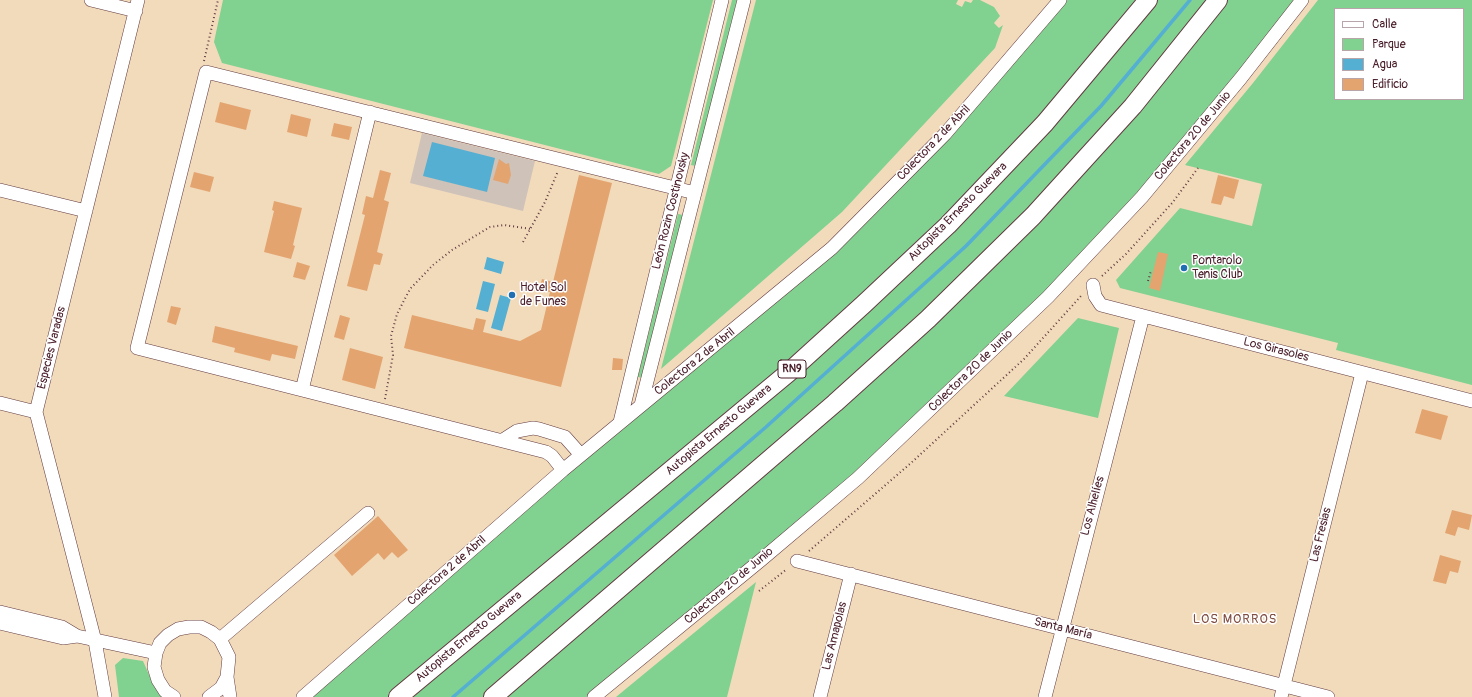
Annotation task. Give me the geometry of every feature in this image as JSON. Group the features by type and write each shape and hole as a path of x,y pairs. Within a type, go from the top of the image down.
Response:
{"highway":[{"name":"Autopista Ernesto Guevara","path":"398,697 788,373 864,304 948,225 1039,128 1148,0"},
{"path":"493,697 835,403 928,319 1033,216 1112,130 1176,54 1218,0"}],"street":[{"path":"91,0 137,6"},
{"name":"León Rozin Costinovsky","path":"620,422 722,0"},
{"name":"León Rozin Costinovsky","path":"641,405 744,0"},
{"name":"Colectora 2 de Abril","path":"303,697 563,470 832,248 945,134 1060,0"},
{"name":"Colectora 20 de Junio","path":"594,697 858,478 1048,297 1142,197 1241,78 1302,0"},
{"name":"Especies Varadas","path":"105,697 94,641 36,412 137,6"},
{"path":"563,470 550,453 137,348 206,72 695,193"},
{"path":"302,390 370,112"},
{"path":"0,190 86,211"},
{"name":"Los Girasoles","path":"1093,285 1095,296 1101,305 1472,401"},
{"name":"Los Alhelíes","path":"1045,697 1061,628 1143,316"},
{"name":"Las Fresias","path":"1282,691 1362,373"},
{"path":"0,403 36,412"},
{"path":"503,440 517,431 533,428 565,436 581,455"},
{"path":"220,639 368,513"},
{"name":"Santa María","path":"797,560 1061,628 1282,691 1328,697"},
{"name":"Las Amapolas","path":"820,697 851,574"},
{"path":"0,612 62,627 77,636 94,641 156,653"},
{"path":"0,623 62,638 77,636"},
{"path":"174,697 165,691 158,680 154,667 156,653 160,643 168,635 184,628 201,628 211,632 220,639 229,657 227,677 230,697"},
{"path":"209,697 221,688 227,677"}],"path":[{"path":"206,72 203,60 218,0"},
{"path":"523,242 531,230 545,202 562,160"},
{"path":"759,592 910,464 1024,358 1078,299 1126,254 1173,202 1198,168"},
{"path":"382,410 394,355 391,336 397,314 410,289 432,265 452,250 490,227 504,225 531,230"},
{"path":"1148,281 1151,271"}],"shaded area":[{"path":"422,133 535,161 523,211 410,183"}],"green space":[{"path":"223,0 713,0 671,166 659,174 222,63 214,42"},
{"path":"732,0 737,0 696,166 691,165"},
{"path":"756,0 958,0 956,4 962,7 965,1 971,3 973,0 980,0 994,7 1000,16 994,23 999,28 1003,25 995,48 842,212 661,369"},
{"path":"1060,0 1302,0 1171,162 963,379 594,697 303,697 832,248"},
{"path":"1318,0 1472,0 1472,385 1336,350 1338,343 1120,288 1116,280 1180,208 1252,226 1262,184 1185,165 1253,83"},
{"path":"678,214 683,215 643,378 638,377"},
{"path":"1078,318 1119,328 1098,418 1004,396"},
{"path":"756,582 727,697 616,697 650,669"},
{"path":"123,658 143,661 154,686 164,697 119,697 115,665"}],"water":[{"path":"432,142 495,158 487,192 423,176"},
{"path":"487,257 504,262 501,274 484,269"},
{"path":"483,281 495,284 488,312 476,309"},
{"path":"500,295 511,298 502,331 491,328"}],"building":[{"path":"220,102 251,110 246,130 215,122"},
{"path":"291,114 311,119 307,137 287,132"},
{"path":"334,123 352,127 349,140 331,136"},
{"path":"499,159 506,164 509,163 511,175 508,184 493,180"},
{"path":"380,170 391,173 384,200 389,202 377,252 383,254 380,265 374,264 367,291 347,286 365,215 362,214 366,196 373,198"},
{"path":"194,172 214,177 210,192 190,187"},
{"path":"579,175 612,183 561,387 404,348 412,315 473,330 476,318 486,320 483,332 520,341 541,330 550,292 539,290 542,279 553,282"},
{"path":"1218,175 1239,180 1234,199 1224,196 1221,205 1211,203"},
{"path":"274,201 302,208 291,259 264,252 274,211 272,210"},
{"path":"1158,252 1168,254 1160,291 1149,288"},
{"path":"297,262 310,266 305,280 293,277"},
{"path":"171,306 181,308 176,325 167,322"},
{"path":"340,315 350,318 344,340 334,337"},
{"path":"215,326 298,346 295,359 272,354 270,361 234,352 235,348 212,342"},
{"path":"350,348 383,357 375,389 342,380"},
{"path":"613,358 623,359 622,370 612,370"},
{"path":"1422,409 1448,416 1441,440 1415,433"},
{"path":"1452,510 1472,515 1469,530 1458,527 1455,536 1445,533"},
{"path":"378,516 408,550 398,558 392,552 384,560 378,553 352,576 334,555"},
{"path":"1440,555 1461,561 1458,573 1450,571 1446,584 1433,581"}],"waterway":[{"path":"453,697 766,427 966,246 1101,106 1190,0"}],"place":[{"name":"Pontarolo Tenis Club","path":"1184,268"},
{"name":"Hotel Sol de Funes","path":"512,295"}],"district":[{"name":"LOS MORROS","path":"1235,620"}]}
